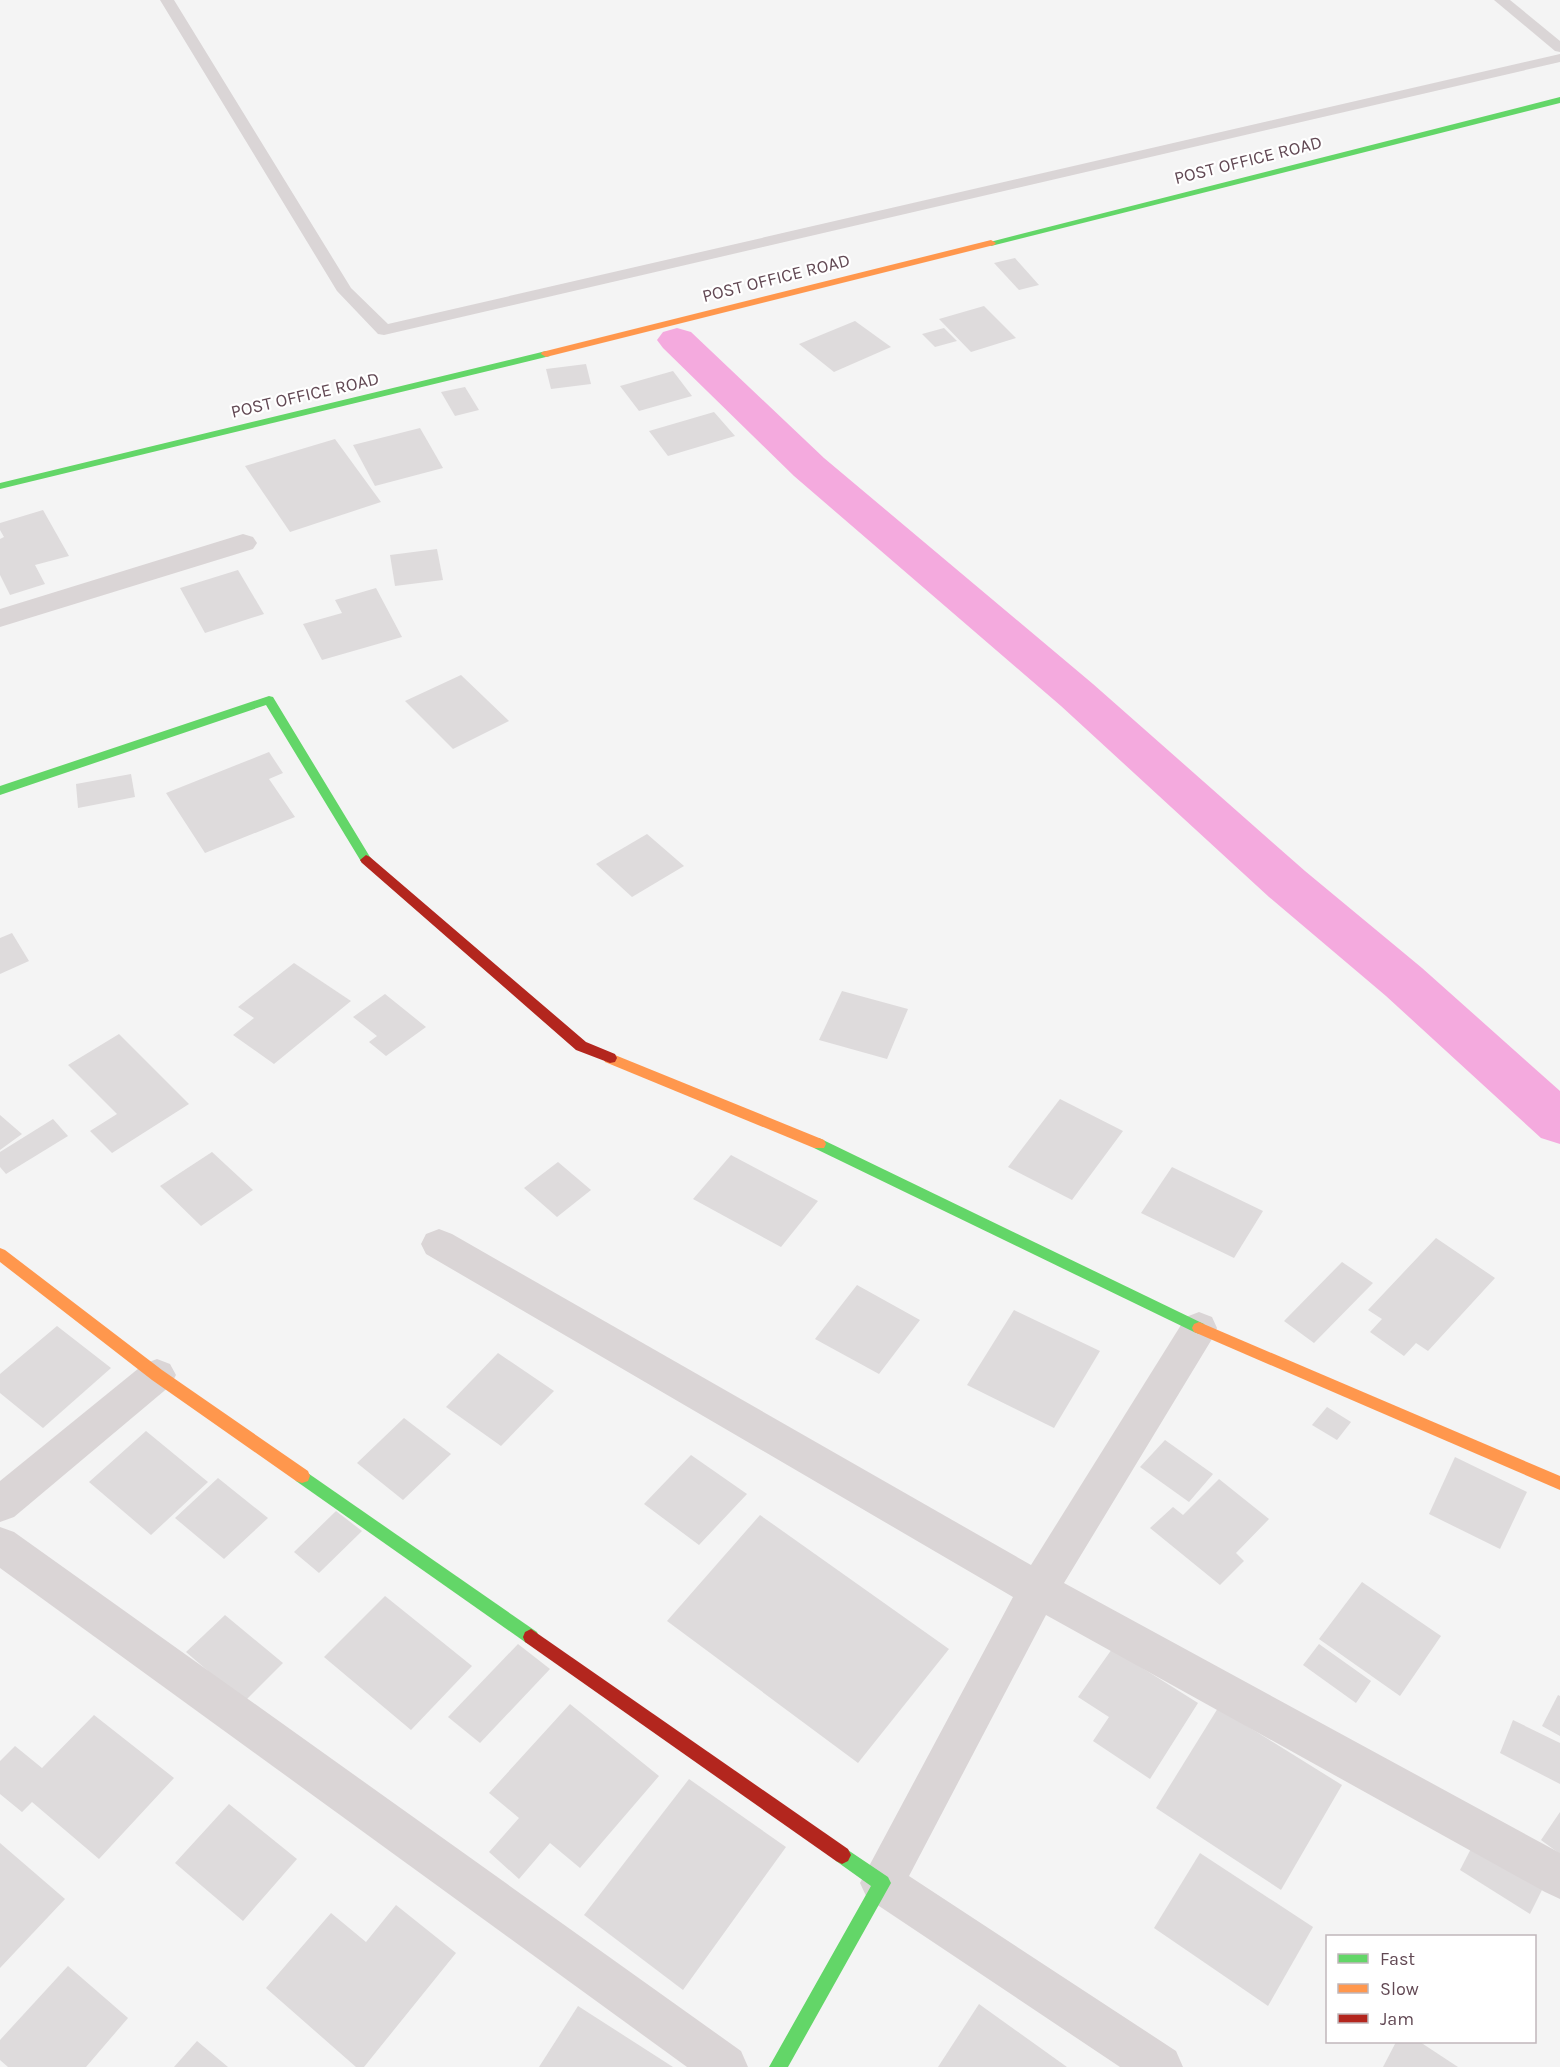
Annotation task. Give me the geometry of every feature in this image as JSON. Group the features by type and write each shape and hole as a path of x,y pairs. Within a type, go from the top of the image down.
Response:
{"street":[{"name":"POST OFFICE ROAD","path":"0,486 396,392 1560,100"},
{"path":"0,618 243,543"},
{"path":"0,791 268,700 367,861 581,1046 836,1151 1199,1328 1560,1483"},
{"path":"439,1244 1038,1590 1560,1877"},
{"path":"0,1254 157,1375 882,1883 1160,2067"},
{"path":"778,2067 882,1883 1038,1590 1199,1328"},
{"path":"0,1505 157,1375"},
{"path":"0,1545 725,2067"}],"lane":[{"path":"167,0 345,291 384,330 1560,58"},
{"path":"1501,0 1560,48"}],"building":[{"path":"1015,258 1039,285 1019,290 994,263"},
{"path":"984,306 1016,338 971,352 939,319"},
{"path":"855,321 891,347 834,372 799,344"},
{"path":"944,328 957,341 935,347 922,334"},
{"path":"586,364 591,384 551,389 546,369"},
{"path":"673,371 692,396 639,411 620,386"},
{"path":"465,387 479,410 455,416 441,392"},
{"path":"714,412 735,436 668,456 649,431"},
{"path":"420,428 443,468 375,486 353,445"},
{"path":"335,439 381,502 290,532 245,466"},
{"path":"43,510 69,556 35,565 45,584 10,595 0,575 0,539 4,537 0,530 0,523"},
{"path":"437,549 443,580 395,586 390,555"},
{"path":"238,570 264,614 205,633 180,588"},
{"path":"376,588 402,637 322,660 303,624 342,613 335,600"},
{"path":"461,675 509,721 453,749 405,701"},
{"path":"269,752 283,773 269,779 295,817 205,853 166,793"},
{"path":"131,774 135,797 78,808 76,784"},
{"path":"647,834 684,866 632,897 596,864"},
{"path":"12,933 29,961 0,974 0,938"},
{"path":"294,963 351,1001 274,1064 233,1035 254,1018 238,1007"},
{"path":"842,991 908,1009 887,1059 819,1040"},
{"path":"385,994 426,1027 386,1056 369,1042 377,1036 353,1017"},
{"path":"119,1034 189,1104 112,1153 90,1131 117,1114 68,1065"},
{"path":"1060,1099 1123,1131 1072,1200 1008,1167"},
{"path":"0,1115 22,1134 0,1150"},
{"path":"53,1119 68,1136 6,1174 0,1167 0,1152"},
{"path":"212,1152 253,1190 201,1226 160,1186"},
{"path":"731,1155 818,1201 781,1247 693,1199"},
{"path":"558,1162 591,1190 557,1217 524,1188"},
{"path":"1172,1167 1263,1211 1234,1258 1141,1213"},
{"path":"1436,1238 1495,1278 1428,1351 1416,1343 1404,1356 1370,1332 1382,1319 1368,1310"},
{"path":"1342,1262 1373,1283 1314,1343 1284,1321"},
{"path":"857,1285 920,1320 879,1374 815,1339"},
{"path":"1014,1310 1100,1351 1054,1428 967,1385"},
{"path":"57,1326 111,1368 43,1428 0,1393 0,1374"},
{"path":"498,1353 554,1391 501,1446 446,1407"},
{"path":"1327,1407 1351,1422 1337,1440 1312,1425"},
{"path":"404,1418 451,1454 403,1500 357,1463"},
{"path":"146,1431 208,1482 151,1535 89,1482"},
{"path":"1165,1440 1213,1474 1189,1502 1140,1467"},
{"path":"691,1455 747,1494 699,1545 644,1504"},
{"path":"1455,1457 1527,1492 1500,1549 1429,1514"},
{"path":"218,1478 268,1518 224,1559 175,1518"},
{"path":"1219,1479 1269,1519 1236,1553 1244,1561 1220,1585 1150,1528 1173,1507 1183,1515"},
{"path":"336,1511 362,1531 319,1573 294,1552"},
{"path":"760,1515 949,1649 858,1763 667,1621"},
{"path":"1362,1582 1441,1636 1400,1696 1319,1639"},
{"path":"385,1596 472,1666 411,1730 324,1657"},
{"path":"225,1615 283,1663 244,1702 186,1652"},
{"path":"518,1644 550,1669 480,1743 448,1717"},
{"path":"1319,1644 1371,1681 1356,1703 1303,1665"},
{"path":"1112,1649 1198,1703 1150,1779 1093,1741 1109,1717 1078,1697"},
{"path":"1558,1695 1560,1696 1560,1736 1542,1726"},
{"path":"570,1704 659,1776 580,1868 550,1843 519,1879 489,1852 519,1818 489,1793"},
{"path":"1218,1708 1342,1785 1281,1890 1156,1808"},
{"path":"94,1715 174,1778 99,1859 32,1802 22,1812 0,1794 0,1761 15,1746 42,1768"},
{"path":"1513,1720 1560,1743 1560,1784 1500,1753"},
{"path":"689,1779 786,1847 683,1990 584,1915"},
{"path":"229,1804 297,1859 243,1921 175,1863"},
{"path":"1560,1812 1560,1854 1541,1840"},
{"path":"1476,1839 1546,1882 1530,1914 1460,1870"},
{"path":"0,1843 65,1899 0,1968"},
{"path":"1200,1853 1313,1927 1268,2006 1154,1928"},
{"path":"396,1905 456,1953 364,2067 356,2067 266,1988 331,1913 366,1942"},
{"path":"68,1966 128,2018 86,2067 8,2067 0,2060 0,2040"},
{"path":"979,2004 1067,2067 938,2067"},
{"path":"578,2006 673,2067 539,2067"},
{"path":"197,2041 228,2067 174,2067"},
{"path":"1395,2043 1422,2043 1458,2067 1383,2067"}],"waterway":[{"path":"677,340 809,467 1077,695 1287,884 1404,982 1560,1123"}],"traffic: fast":[{"path":"991,243 1560,100"},
{"path":"0,486 546,354"},
{"path":"0,791 269,700 366,860"},
{"path":"819,1144 1199,1328"},
{"path":"302,1476 531,1637"},
{"path":"778,2067 882,1883 842,1855"}],"traffic: slow":[{"path":"546,354 991,243"},
{"path":"610,1058 819,1144"},
{"path":"0,1254 157,1375 302,1476"},
{"path":"1199,1328 1560,1483"}],"traffic: jam":[{"path":"366,860 581,1046 610,1058"},
{"path":"531,1637 842,1855"}]}
